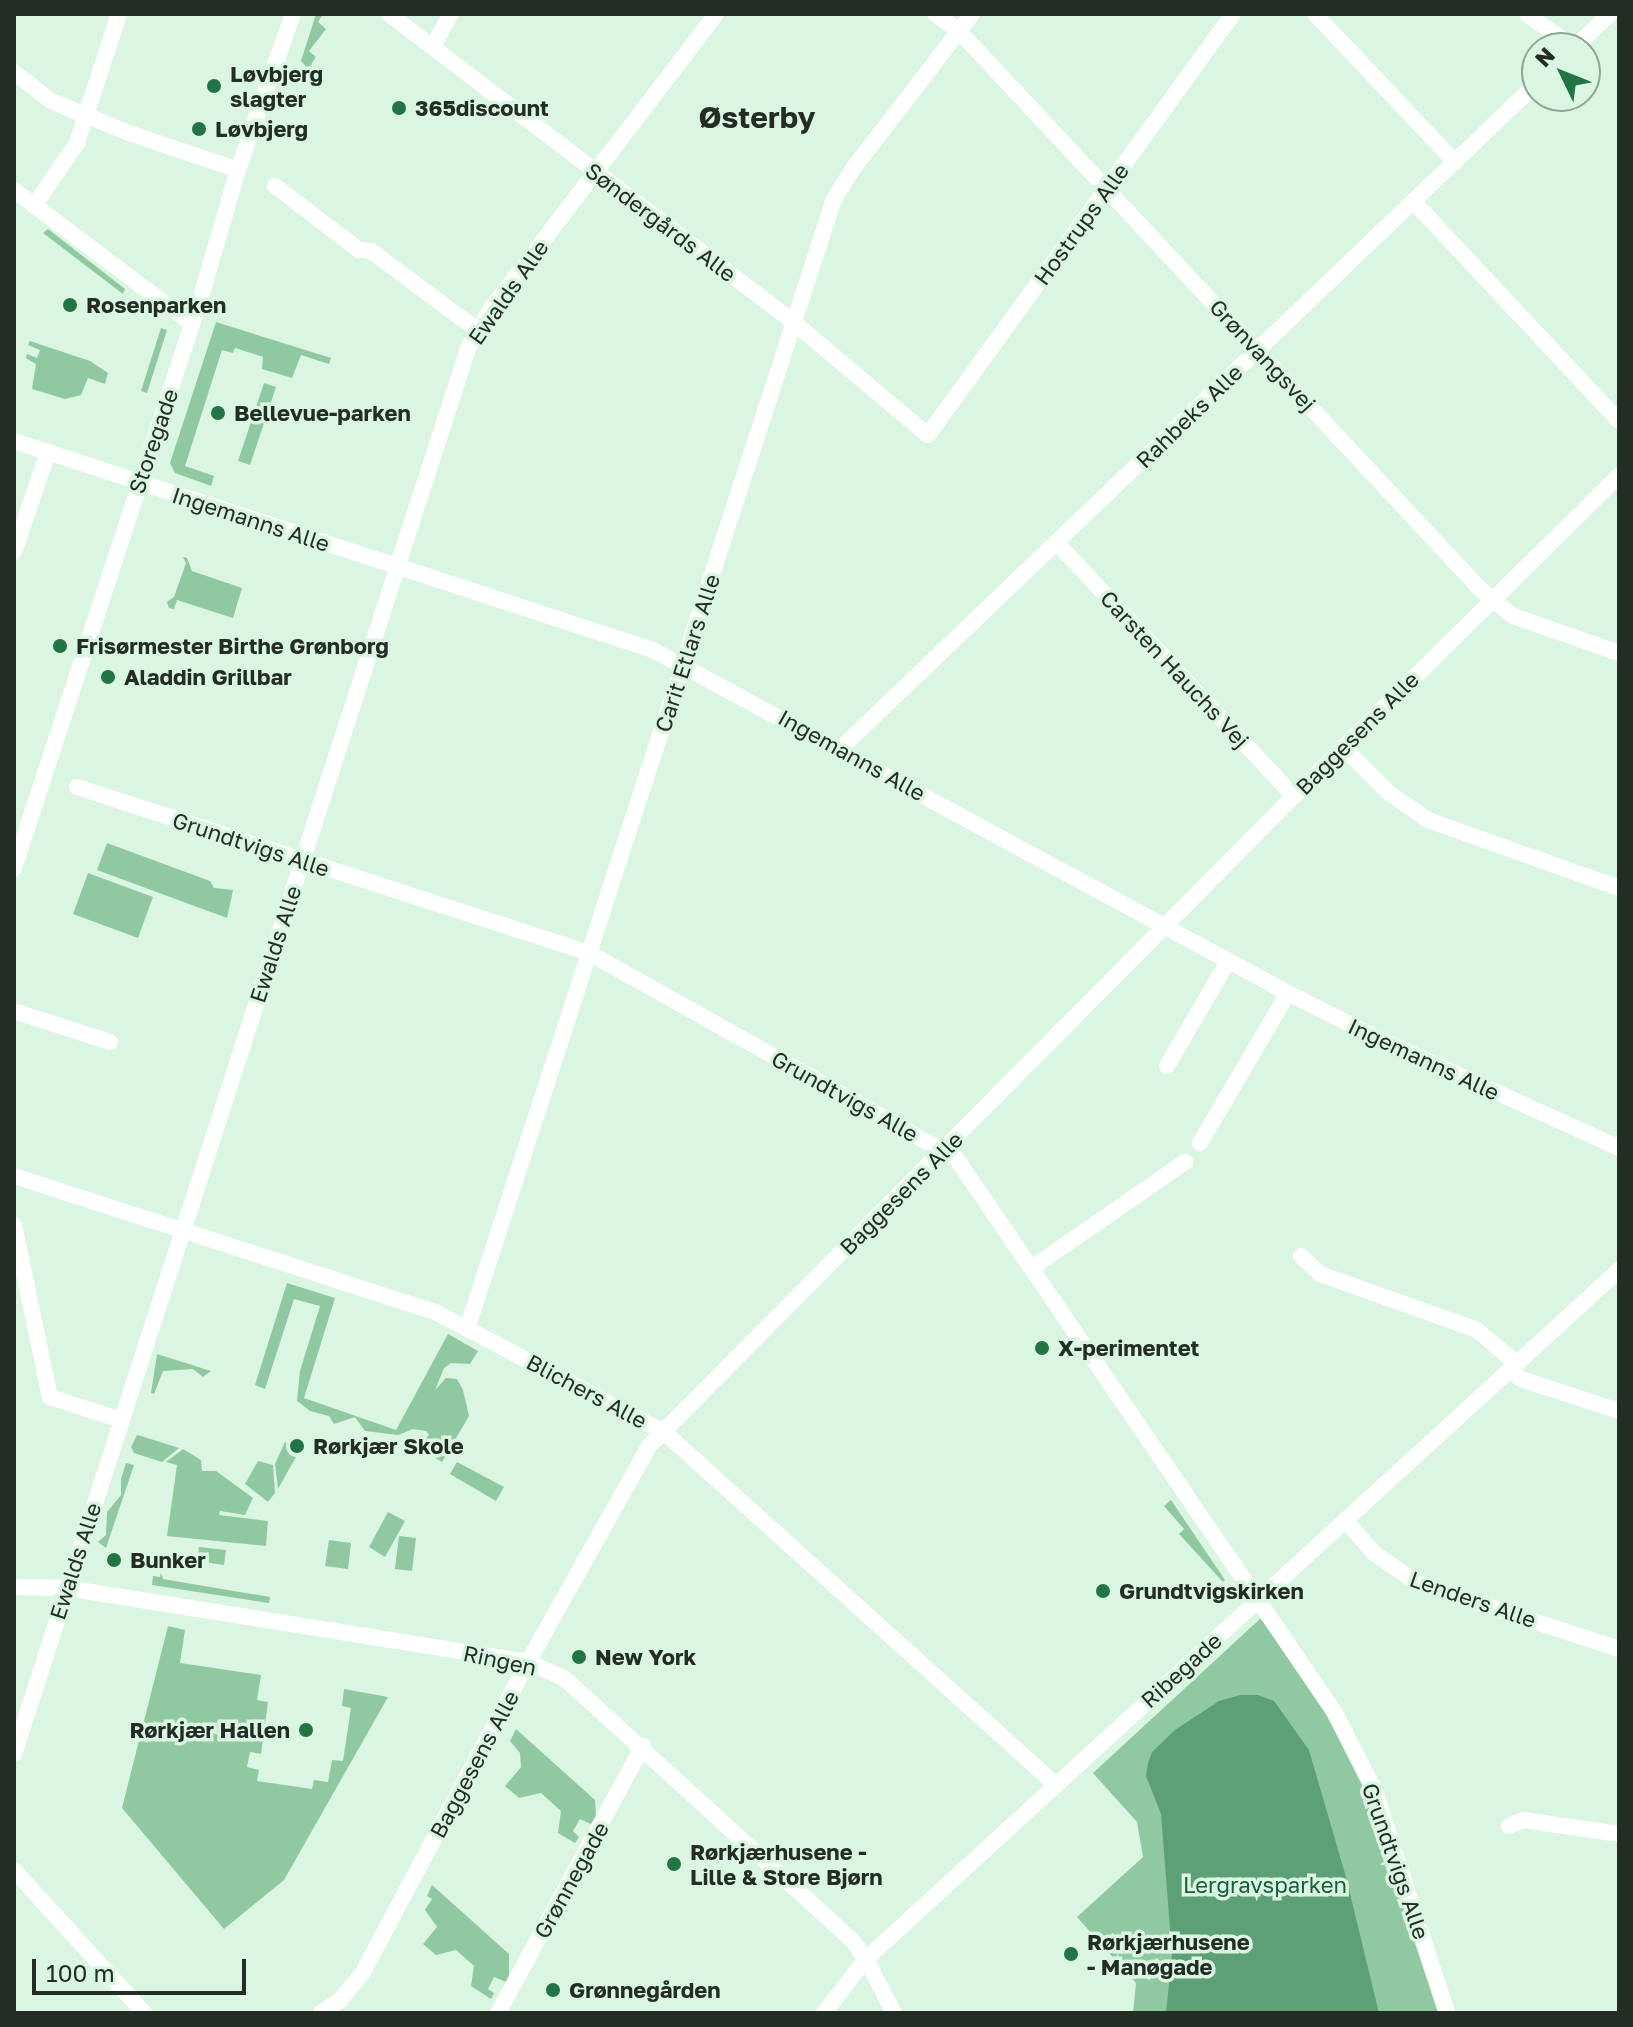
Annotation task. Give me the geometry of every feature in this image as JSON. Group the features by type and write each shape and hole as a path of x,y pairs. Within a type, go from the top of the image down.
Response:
{"street":[{"path":"34,206 77,143 119,14"},
{"name":"Storegade","path":"14,868 192,324 238,170 293,14"},
{"name":"Søndergårds Alle","path":"389,14 792,321 928,435"},
{"path":"433,46 451,14"},
{"name":"Ewalds Alle","path":"14,1754 396,567 476,329 716,14"},
{"name":"Grønvangsvej","path":"935,14 959,31 1493,601 1513,616 1619,653"},
{"name":"Carit Etlars Alle","path":"468,1326 834,199 852,170 972,14"},
{"name":"Hostrups Alle","path":"928,435 1233,14"},
{"path":"1315,14 1455,162"},
{"path":"1527,14 1552,32"},
{"path":"1591,32 1610,14"},
{"path":"14,72 51,101 86,117 238,170"},
{"name":"Rahbeks Alle","path":"840,749 1521,98"},
{"path":"275,186 359,250 371,251 476,329"},
{"path":"14,190 192,324"},
{"path":"1413,201 1619,421"},
{"name":"Ingemanns Alle","path":"14,441 653,650 684,663 1288,993 1377,1038 1619,1148"},
{"path":"14,552 48,452"},
{"name":"Baggesens Alle","path":"321,2013 340,2000 362,1974 528,1662 649,1446 1168,927 1294,796 1619,476"},
{"name":"Carsten Hauchs Vej","path":"1056,542 1294,796"},
{"path":"1345,749 1389,793 1428,820 1619,888"},
{"name":"Grundtvigs Alle","path":"77,787 589,953 956,1158 1335,1713 1374,1789 1447,2013"},
{"path":"1167,1066 1228,961"},
{"path":"1200,1143 1288,993"},
{"path":"14,1011 110,1042"},
{"path":"1033,1267 1185,1162"},
{"name":"Blichers Alle","path":"14,1176 468,1326 664,1432 1056,1785"},
{"path":"14,1225 50,1397 121,1420"},
{"path":"1301,1256 1320,1274 1477,1330 1513,1366 1521,1379 1619,1411"},
{"name":"Ribegade","path":"824,2013 866,1959 1619,1270"},
{"name":"Lenders Alle","path":"1345,1520 1374,1553 1417,1583 1619,1649"},
{"name":"Ringen","path":"14,1587 66,1588 528,1662 564,1678 643,1746 852,1940 866,1959 894,2013"},
{"name":"Grønnegade","path":"498,2013 643,1746"},
{"path":"1509,1826 1523,1820 1619,1834"},
{"path":"14,1870 144,2013"}],"green space":[{"path":"316,14 323,14 318,22 326,29 309,51 316,57 308,69 301,61"},
{"path":"48,229 125,289 123,294 43,233"},
{"path":"216,322 331,358 329,364 301,355 292,378 262,369 263,357 235,348 233,353 222,350 185,466 214,476 211,486 175,473 170,463"},
{"path":"161,328 167,330 147,393 141,391"},
{"path":"30,341 90,361 108,373 105,384 88,378 81,395 65,399 32,389 36,364 26,358 27,354 37,358 40,350 28,345"},
{"path":"264,383 276,387 250,465 238,461"},
{"path":"183,557 187,558 192,571 242,588 233,618 177,600 174,609 169,608 167,602 174,597 186,563"},
{"path":"107,843 210,881 214,888 233,890 227,918 97,870"},
{"path":"88,873 153,897 138,938 73,914"},
{"path":"287,1283 335,1298 304,1398 396,1430 448,1334 478,1351 470,1364 451,1363 444,1368 435,1390 446,1378 457,1379 469,1416 442,1462 418,1448 429,1435 426,1431 413,1429 398,1435 365,1431 355,1417 334,1424 329,1416 310,1411 297,1401 300,1371 320,1306 294,1299 265,1389 255,1385"},
{"path":"157,1354 211,1371 203,1377 193,1369 163,1371 154,1394 151,1393"},
{"path":"137,1435 179,1448 162,1462 134,1453 131,1447"},
{"path":"285,1442 301,1448 278,1489 275,1464"},
{"path":"183,1449 201,1460 202,1471 216,1471 253,1498 245,1515 220,1511 219,1515 268,1521 266,1546 167,1536 177,1465 166,1462"},
{"path":"258,1461 273,1465 275,1493 268,1502 245,1484"},
{"path":"457,1462 504,1487 496,1501 450,1474"},
{"path":"126,1463 134,1465 106,1548 98,1542 106,1535 107,1512 121,1495 121,1479"},
{"path":"1171,1500 1225,1580 1223,1582 1179,1534 1184,1529 1164,1506"},
{"path":"388,1512 405,1521 385,1557 369,1547"},
{"path":"399,1536 416,1538 412,1571 395,1569"},
{"path":"329,1540 351,1543 348,1569 325,1566"},
{"path":"199,1547 226,1550 224,1565 197,1561"},
{"path":"161,1573 163,1579 270,1597 269,1603 152,1585 153,1576 160,1577"},
{"name":"Lergravsparken","path":"1261,1618 1326,1714 1364,1789 1438,2013 1133,2013 1136,1983 1077,1917 1143,1857 1137,1822 1093,1773"},
{"path":"168,1626 185,1630 180,1663 261,1675 257,1700 268,1702 261,1754 250,1752 247,1767 259,1770 257,1781 312,1789 314,1780 328,1782 332,1760 343,1761 351,1708 342,1706 344,1689 388,1697 284,1880 224,1929 122,1808"},
{"path":"516,1729 595,1800 596,1816 591,1824 580,1819 573,1831 579,1837 575,1843 558,1833 561,1811 541,1793 519,1798 505,1786 521,1767 520,1753 510,1741"},
{"path":"432,1885 509,1954 509,1975 506,1982 494,1977 488,1989 494,1993 491,1999 471,1986 474,1966 456,1950 436,1955 423,1944 437,1927 425,1910 432,1899 427,1896"}],"shaded area":[{"name":"Lergravsparken","path":"1240,1695 1258,1695 1274,1701 1309,1750 1346,1877 1379,2013 1166,2013 1172,1954 1161,1814 1146,1776 1148,1763 1152,1752 1175,1730 1219,1701"}],"place":[{"name":"Løvbjerg slagter","path":"214,86"},
{"name":"365discount","path":"399,108"},
{"name":"Løvbjerg","path":"199,129"},
{"name":"Rosenparken","path":"70,305"},
{"name":"Bellevue-parken","path":"218,413"},
{"name":"Frisørmester Birthe Grønborg","path":"60,646"},
{"name":"Aladdin Grillbar","path":"108,677"},
{"name":"X-perimentet","path":"1042,1348"},
{"name":"Rørkjær Skole","path":"297,1446"},
{"name":"Bunker","path":"114,1560"},
{"name":"Grundtvigskirken","path":"1103,1591"},
{"name":"New York","path":"579,1657"},
{"name":"Rørkjær Hallen","path":"306,1730"},
{"name":"Rørkjærhusene - Lille & Store Bjørn","path":"674,1864"},
{"name":"Rørkjærhusene - Manøgade","path":"1071,1954"},
{"name":"Grønnegården","path":"553,1990"}],"district":[{"name":"Østerby","path":"757,117"}]}
